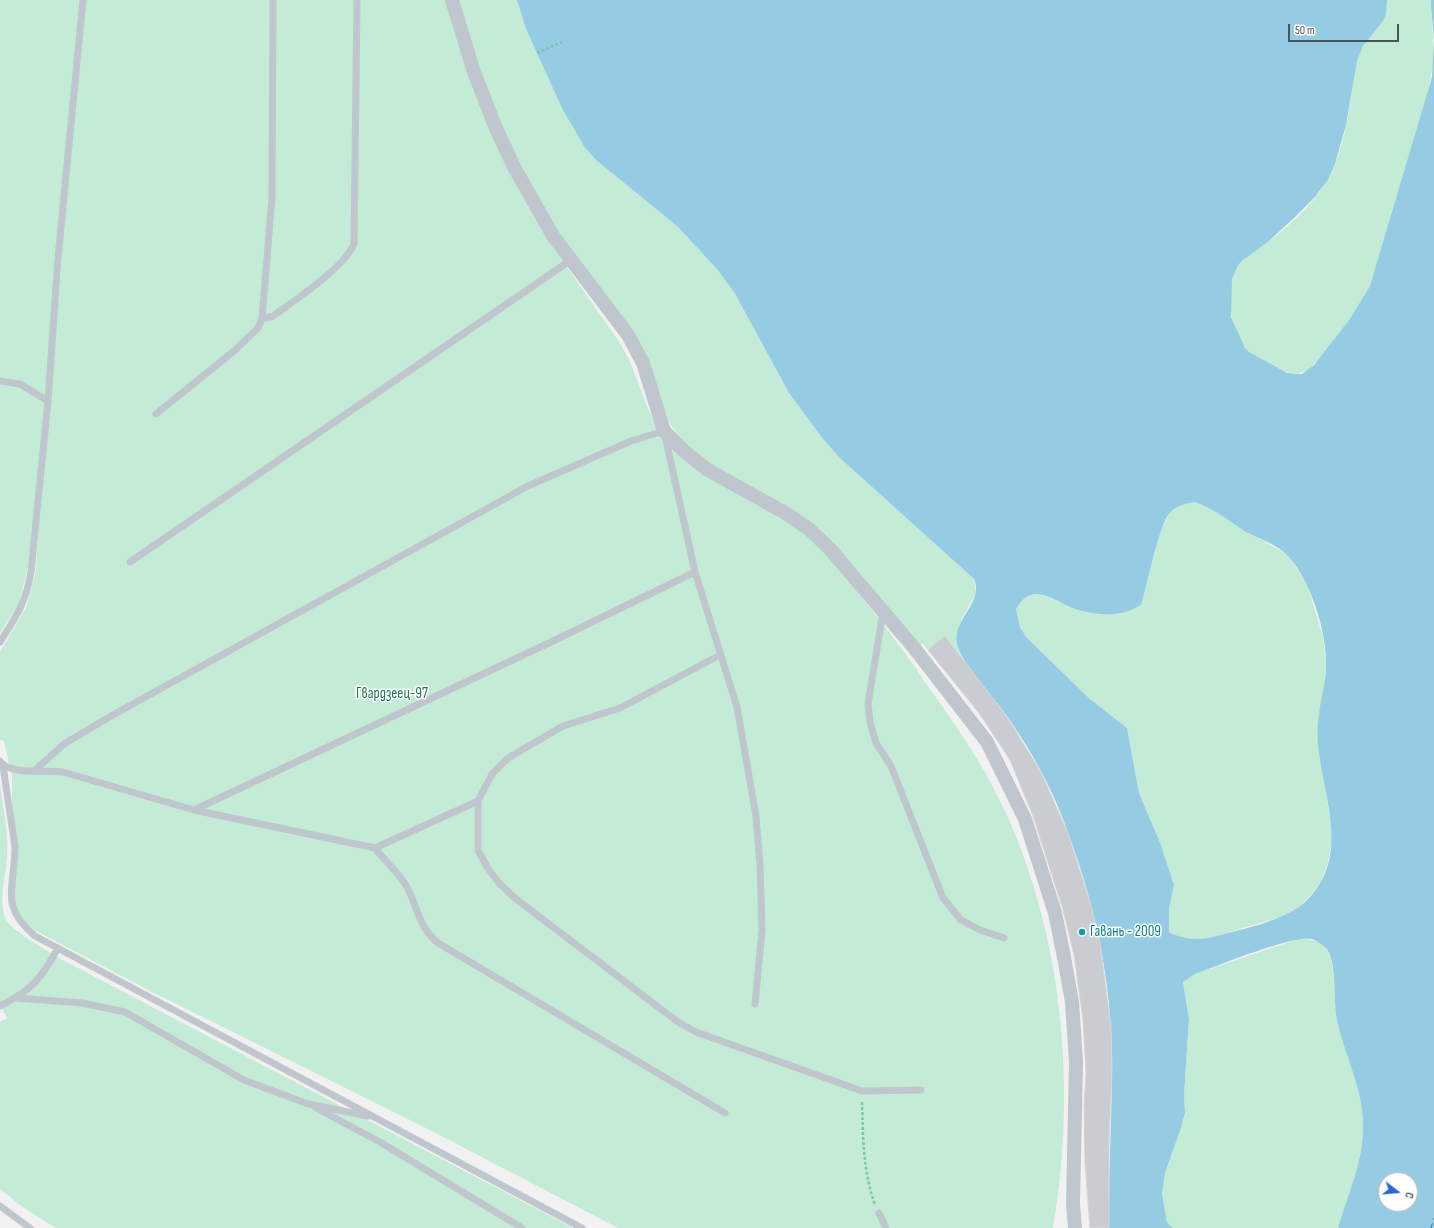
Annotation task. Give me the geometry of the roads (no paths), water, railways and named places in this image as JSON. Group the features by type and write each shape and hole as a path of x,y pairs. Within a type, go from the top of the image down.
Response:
{"street":[{"path":"452,0 474,72 495,126 515,169 553,236 628,335 643,363 664,430 685,452 708,470 787,514 808,529 830,549 954,697 987,742 1025,819 1055,913 1072,1002 1076,1062 1073,1204 1075,1228"}],"lane":[{"path":"0,642 22,609 28,591 48,401 58,258 83,0"},
{"path":"156,414 234,351 258,328 262,319 272,197 273,0"},
{"path":"262,319 273,316 338,265 351,252 354,244 357,0"},
{"path":"130,562 571,260"},
{"path":"0,381 20,384 48,401"},
{"path":"35,770 64,744 111,716 528,486 631,441 664,430 695,572 737,707 756,816 760,865 762,930 756,1004"},
{"path":"194,810 551,642 695,572"},
{"path":"883,612 868,704 870,722 876,743 891,766 943,898 961,920 980,930 1004,938"},
{"path":"720,655 620,708 563,726 508,758 492,774 478,801 478,850 487,867 499,883 533,912 671,1017 696,1032 862,1091 922,1090"},
{"path":"2,763 22,772 35,770 63,772 194,810 375,848 478,801"},
{"path":"2,763 15,847 15,858 5,902 8,914 14,922 23,929 58,948 582,1228"},
{"path":"375,848 407,887 420,922 427,934 438,943 725,1113"},
{"path":"0,1006 16,998 32,987 44,974 58,948"},
{"path":"16,998 82,1004 125,1012 244,1080 308,1104 380,1142 522,1228"},
{"path":"308,1104 375,1117"},
{"path":"0,1206 30,1228"},
{"path":"879,1213 886,1228"}],"water":[{"path":"517,0 1387,0 1386,14 1383,21 1363,46 1357,61 1346,125 1335,164 1328,180 1315,197 1295,217 1268,242 1238,265 1232,279 1231,317 1245,348 1249,352 1287,373 1302,374 1314,365 1350,319 1370,286 1432,77 1434,40 1434,1228 1338,1228 1354,1180 1360,1156 1363,1117 1358,1089 1340,1034 1337,1020 1334,975 1331,958 1325,947 1318,942 1311,939 1301,939 1254,952 1195,974 1183,982 1189,1019 1184,1095 1185,1113 1165,1173 1162,1194 1167,1222 1173,1228 1109,1228 1112,1055 1109,1001 1100,943 1086,885 1067,829 1051,790 1019,733 973,673 958,647 958,629 975,596 976,588 974,579 841,459 823,439 789,393 734,292 717,269 678,227 596,160 584,146 563,110 526,29","holes":["1194,502 1215,511 1246,532 1274,545 1284,552 1304,579 1316,608 1324,638 1326,653 1326,672 1318,719 1318,738 1319,753 1329,809 1331,846 1328,864 1321,881 1309,898 1300,906 1276,919 1262,924 1209,938 1198,939 1184,938 1169,932 1169,909 1174,885 1161,845 1139,793 1127,728 1090,699 1027,638 1020,627 1016,609 1023,600 1030,595 1038,594 1054,599 1078,610 1103,614 1126,612 1141,605 1157,543 1165,520 1169,514 1178,507"]},
{"path":"1431,0 1434,0 1434,40"}],"place":[{"name":"Гавань - 2009","path":"1082,932"}],"park label":[{"name":"Гвардзеец-97","path":"392,694"}]}
